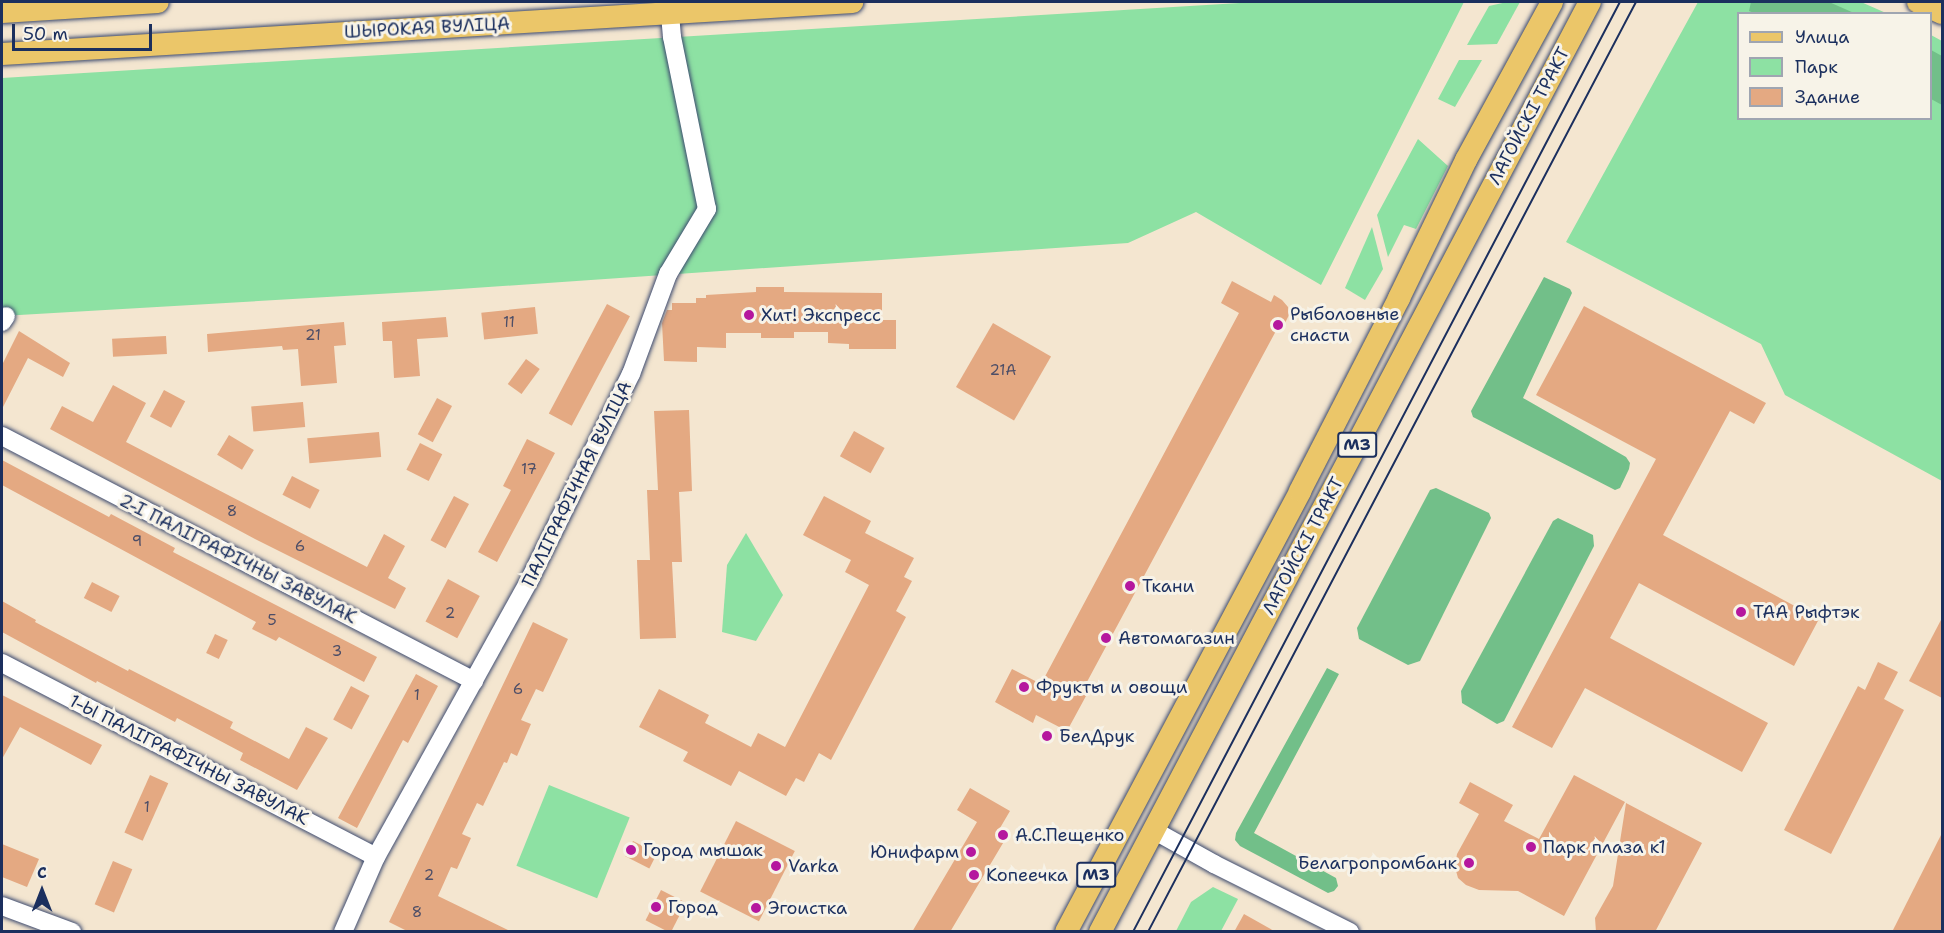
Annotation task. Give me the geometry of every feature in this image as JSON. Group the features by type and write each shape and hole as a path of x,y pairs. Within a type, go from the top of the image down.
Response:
{"main road":[{"path":"2,12 158,2"},
{"name":"ШЫРОКАЯ ВУЛІЦА","path":"2,54 852,2"},
{"name":"ЛАГОЙСКІ ТРАКТ","path":"1066,932 1128,819 1394,308 1466,160 1552,2"},
{"name":"ЛАГОЙСКІ ТРАКТ","path":"1100,932 1590,2"},
{"path":"1918,2 1942,13"},
{"path":"1128,819 1155,831"}],"street":[{"name":"ПАЛІГРАФІЧНАЯ ВУЛІЦА","path":"343,932 376,857 536,569 631,374 668,274 707,209 672,37 670,13"},
{"name":"2-І ПАЛІГРАФІЧНЫ ЗАВУЛАК","path":"2,436 474,681"},
{"name":"1-Ы ПАЛІГРАФІЧНЫ ЗАВУЛАК","path":"2,663 376,857"},
{"path":"1155,831 1214,864 1350,932"},
{"path":"2,906 72,932"}],"green space":[{"path":"1256,2 1464,2 1321,285 1196,212 1128,243 430,291 2,316 2,78"},
{"path":"1520,2 1497,44 1467,45 1489,6"},
{"path":"1698,2 1861,2 1884,12 1737,12 1737,120 1932,120 1932,36 1942,41 1942,481 1785,395 1761,344 1566,242"},
{"path":"1751,2 1829,2 1852,12 1752,12 1749,11"},
{"path":"1932,51 1942,56 1942,105 1932,100"},
{"path":"1459,60 1482,60 1455,107 1438,99"},
{"path":"1418,139 1448,166 1416,229 1404,225 1388,257 1377,215"},
{"path":"1372,227 1383,269 1365,300 1345,288"},
{"path":"1544,277 1570,289 1572,293 1523,398 1626,457 1630,463 1629,469 1620,488 1615,490 1473,417 1471,411"},
{"path":"1436,488 1489,513 1491,518 1420,661 1408,665 1359,639 1357,628 1430,490"},
{"path":"1558,518 1593,535 1594,546 1504,721 1497,724 1462,703 1461,691 1553,521"},
{"path":"746,533 783,595 756,641 722,632 727,565"},
{"path":"1327,668 1339,674 1254,833 1336,878 1338,886 1334,891 1328,893 1240,846 1235,840 1236,833"},
{"path":"549,785 630,818 597,898 516,866"},
{"path":"1213,887 1238,899 1221,931 1176,931 1191,902"}],"building":[{"path":"1232,281 1271,302 1274,295 1288,307 1289,315 1281,331 1277,329 1081,693 1086,696 1067,731 1036,715 1033,723 995,702 1012,669 1041,684 1239,313 1221,303"},
{"path":"756,287 784,287 784,292 882,293 882,320 896,320 896,349 849,349 849,344 828,343 828,332 794,332 794,338 761,338 761,333 726,333 726,348 697,347 697,362 664,361 662,323 667,310 672,310 672,303 696,303 696,298 706,298 706,295 756,292"},
{"path":"607,304 630,316 572,426 549,413"},
{"path":"1584,306 1766,403 1754,424 1730,411 1663,535 1819,619 1794,666 1639,583 1610,638 1768,723 1742,772 1585,688 1552,748 1512,727 1656,459 1536,395"},
{"path":"535,307 538,334 484,339 481,313"},
{"path":"446,317 448,337 417,339 420,376 394,378 392,341 383,341 382,322"},
{"path":"344,322 346,345 334,346 337,383 301,386 298,349 283,350 282,346 208,352 207,334"},
{"path":"993,323 1051,356 1014,421 956,387"},
{"path":"19,331 70,363 63,377 28,358 2,409 2,365"},
{"path":"166,336 167,354 113,357 112,339"},
{"path":"526,359 540,369 522,394 508,384"},
{"path":"113,385 146,403 126,442 367,567 384,534 405,546 388,578 406,588 395,609 255,539 50,429 62,406 93,422"},
{"path":"164,390 185,401 171,428 150,416"},
{"path":"437,398 452,406 433,442 418,434"},
{"path":"303,402 305,427 253,431 251,407"},
{"path":"689,410 692,491 679,492 682,562 672,562 676,638 640,639 637,560 650,560 647,490 658,490 654,411"},
{"path":"854,431 885,448 871,473 840,456"},
{"path":"379,432 381,457 309,463 307,438"},
{"path":"229,435 254,450 242,470 217,455"},
{"path":"527,439 555,453 497,562 478,552 511,490 503,486"},
{"path":"420,443 442,454 429,481 406,470"},
{"path":"2,460 109,517 111,514 175,548 173,552 377,657 364,682 279,637 276,641 252,629 256,622 2,485"},
{"path":"292,476 320,490 310,509 282,495"},
{"path":"454,496 469,504 446,548 431,540"},
{"path":"824,496 871,521 865,533 914,558 904,577 912,581 896,611 906,617 831,760 819,753 804,782 796,778 786,796 739,771 731,786 683,761 688,752 639,727 659,689 709,715 705,723 751,747 758,733 785,747 869,585 845,572 851,560 803,535"},
{"path":"448,579 480,596 457,638 425,621"},
{"path":"92,582 120,596 111,612 84,598"},
{"path":"2,601 36,620 35,622 128,671 129,669 233,722 230,728 289,759 306,727 328,738 297,790 240,760 243,753 177,718 175,722 97,681 96,683 2,632"},
{"path":"1942,618 1942,698 1909,681"},
{"path":"533,622 568,639 543,692 536,689 521,720 531,724 517,756 511,753 507,763 504,762 483,806 477,803 462,834 471,838 457,869 451,867 438,896 512,932 409,932 389,922"},
{"path":"215,634 228,640 219,659 206,653"},
{"path":"1878,662 1898,672 1884,699 1904,710 1831,854 1784,830 1858,686 1865,690"},
{"path":"416,674 438,686 408,743 403,740 357,828 338,818"},
{"path":"351,686 370,696 352,729 333,720"},
{"path":"2,695 102,745 91,765 20,727 2,759"},
{"path":"150,775 168,783 143,841 124,833"},
{"name":"Парк плаза к1","path":"1574,775 1625,802 1564,916 1518,891 1479,890 1466,885 1458,878 1455,867 1457,854 1479,814 1459,803 1470,782 1513,805 1504,821 1539,839"},
{"path":"970,788 1010,811 1000,828 1009,833 950,932 912,932 977,822 957,810"},
{"path":"1626,803 1702,843 1655,932 1596,932 1595,918 1613,886"},
{"path":"736,821 795,851 759,921 700,891"},
{"path":"1942,833 1942,932 1892,932"},
{"path":"633,841 657,853 649,868 625,856"},
{"path":"2,844 39,859 27,887 2,877"},
{"path":"113,861 132,869 114,912 95,904"},
{"path":"661,890 686,903 671,932 646,920"},
{"path":"1244,914 1276,932 1234,932"}],"tram line":[{"path":"1133,932 1620,2"},
{"path":"1148,932 1636,2"}],"place":[{"name":"Хит! Экспресс","path":"749,315"},
{"name":"Рыболовные снасти","path":"1278,325"},
{"name":"Ткани","path":"1130,586"},
{"name":"ТАА Рыфтэк","path":"1741,612"},
{"name":"Автомагазин","path":"1106,638"},
{"name":"Фрукты и овощи","path":"1024,687"},
{"name":"БелДрук","path":"1047,736"},
{"name":"А.С.Пещенко","path":"1003,835"},
{"name":"Парк плаза к1","path":"1531,847"},
{"name":"Город мышак","path":"631,850"},
{"name":"Юнифарм","path":"971,852"},
{"name":"Белагропромбанк","path":"1469,863"},
{"name":"Varka","path":"776,866"},
{"name":"Копеечка","path":"974,875"},
{"name":"Город","path":"656,907"},
{"name":"Эгоистка","path":"756,908"}]}
